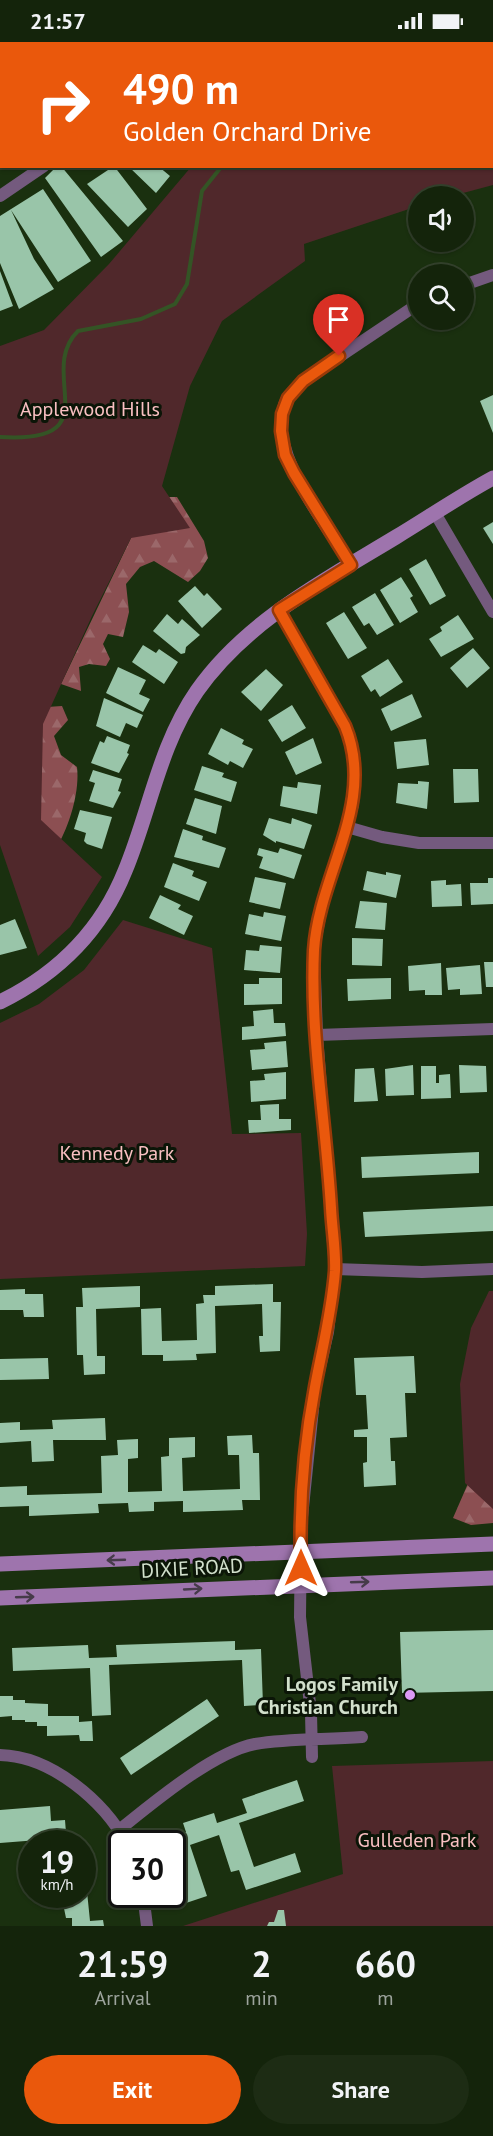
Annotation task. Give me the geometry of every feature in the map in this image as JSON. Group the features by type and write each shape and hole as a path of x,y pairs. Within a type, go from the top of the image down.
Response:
{"main road":[{"path":"0,1002 57,968 101,917 125,872 166,750 184,713 212,671 238,644 279,610 493,478"},
{"name":"DIXIE ROAD","path":"0,1564 493,1544"},
{"name":"DIXIE ROAD","path":"0,1598 493,1578"}],"street":[{"path":"0,195 41,168"},
{"path":"474,281 493,274"},
{"path":"351,565 285,455 281,431 282,414 288,398 303,381 408,310"},
{"path":"435,513 493,612"},
{"path":"279,610 352,744 356,782 347,827 324,896 317,926 314,974 335,1269 328,1332 315,1389 305,1469 300,1552 300,1617 312,1757"},
{"path":"347,827 382,837 419,843 493,843"},
{"path":"317,1035 493,1029"},
{"path":"335,1269 422,1272 493,1269"},
{"path":"0,1755 20,1758 73,1782 104,1810 119,1830 158,1799 225,1755 254,1744 311,1738 362,1737"},
{"path":"145,1908 147,1926"}],"green space":[{"name":"Applewood Hills","path":"190,168 493,168 493,185 474,190 474,186 408,186 408,209 304,244 305,261 222,321 190,386 162,486 190,528 131,538 92,616 43,724 41,820 102,877 70,927 38,956 0,845 0,346 44,330 109,264"},
{"path":"159,497 177,497 204,541 208,558 200,571 188,582 154,561 140,567 126,584 129,612 123,637 108,634 103,644 110,659 106,666 89,664 79,667 81,691 61,684 131,538"},
{"path":"62,706 68,720 54,736 61,755 77,767 77,787 69,821 60,841 55,850 43,852 0,728 47,707"},
{"name":"Kennedy Park","path":"123,920 212,948 232,1134 301,1133 307,1234 305,1266 0,1279 0,1023 39,1004 84,970"},
{"path":"489,1291 493,1291 493,1509 465,1483 460,1384 471,1328"},
{"path":"493,1408 493,1523 471,1525 453,1518 473,1472"},
{"name":"Gulleden Park","path":"493,1761 493,1926 183,1926 343,1874 332,1766"}],"building":[{"path":"55,168 63,168 123,241 101,257 45,178"},
{"path":"111,168 116,168 147,209 128,227 87,184"},
{"path":"130,168 160,168 170,176 156,193"},
{"path":"43,189 91,261 58,282 11,210 34,259 54,289 19,309 0,263 0,216"},
{"path":"0,271 13,306 0,311"},
{"path":"493,395 493,433 480,401"},
{"path":"493,522 493,544 483,528"},
{"path":"426,559 446,596 430,605 409,569"},
{"path":"401,577 413,596 410,598 418,612 400,623 380,590"},
{"path":"195,586 204,596 207,593 222,609 202,628 178,601"},
{"path":"375,593 394,625 377,635 369,623 364,626 352,607"},
{"path":"344,612 367,648 348,659 326,623"},
{"path":"167,614 178,624 182,619 200,635 186,647 185,653 181,654 153,631"},
{"path":"458,615 474,639 441,657 429,639 442,631 440,627"},
{"path":"143,645 156,653 159,649 178,662 164,684 132,662"},
{"path":"473,648 490,668 467,688 450,668"},
{"path":"388,659 403,682 380,697 375,689 371,692 361,676"},
{"path":"118,667 146,680 139,694 150,699 143,712 106,693"},
{"path":"266,669 283,685 261,711 241,692"},
{"path":"412,694 422,717 391,731 381,709"},
{"path":"104,698 143,715 137,728 126,723 120,737 96,726"},
{"path":"292,705 306,728 282,742 268,720"},
{"path":"221,728 244,740 242,744 253,749 243,768 230,761 228,765 208,754"},
{"path":"107,736 130,745 127,753 129,754 119,773 91,763 100,741 104,743"},
{"path":"313,738 322,763 296,775 285,752"},
{"path":"426,739 429,765 397,769 394,742"},
{"path":"202,766 224,773 222,777 237,782 231,802 194,790"},
{"path":"453,769 478,769 479,802 454,803"},
{"path":"93,770 122,779 118,791 121,792 113,808 89,801 95,783 89,781"},
{"path":"418,781 429,782 427,809 396,803 398,783 418,784"},
{"path":"298,782 321,785 317,814 280,806 283,786 297,788"},
{"path":"195,798 222,806 216,834 186,824"},
{"path":"80,810 112,817 102,849 87,844 84,841 86,833 74,829"},
{"path":"269,818 291,824 292,818 312,825 304,849 276,841 276,843 263,835"},
{"path":"183,829 203,836 202,840 226,848 219,868 174,857"},
{"path":"259,848 278,853 280,848 302,855 294,879 259,868 263,857 257,855"},
{"path":"173,863 194,871 192,876 207,882 199,901 164,887"},
{"path":"367,871 401,875 396,898 363,890"},
{"path":"255,877 286,883 280,909 249,902"},
{"path":"488,878 493,878 493,904 471,905 470,883 488,883"},
{"path":"446,880 446,885 461,884 462,906 432,907 431,881"},
{"path":"160,895 181,905 178,909 193,916 184,935 149,918"},
{"path":"360,901 387,903 385,930 355,928"},
{"path":"264,912 286,916 281,941 245,934 249,914 263,917"},
{"path":"15,919 27,948 0,955 0,925"},
{"path":"352,938 383,939 382,966 352,965"},
{"path":"260,945 282,947 280,973 244,970 246,950 259,951"},
{"path":"484,962 493,962 493,987 486,987"},
{"path":"441,963 442,995 425,995 425,990 409,991 408,966"},
{"path":"480,965 482,994 460,995 460,989 448,990 446,968"},
{"path":"259,978 282,978 282,1004 244,1005 244,984 259,984"},
{"path":"391,978 391,999 348,1001 347,979"},
{"path":"273,1009 274,1023 285,1023 286,1036 242,1040 242,1027 254,1026 253,1011"},
{"path":"286,1041 288,1067 252,1070 250,1050 265,1049 264,1043"},
{"path":"413,1065 414,1095 386,1096 385,1069"},
{"path":"459,1065 486,1066 487,1092 460,1093"},
{"path":"421,1066 436,1066 436,1083 439,1083 439,1075 450,1074 451,1098 421,1099"},
{"path":"374,1068 378,1101 354,1102 355,1069"},
{"path":"286,1072 286,1099 251,1102 250,1081 265,1080 264,1074"},
{"path":"279,1104 279,1119 291,1119 291,1130 249,1133 248,1120 261,1120 260,1105"},
{"path":"479,1152 479,1173 362,1178 361,1157"},
{"path":"493,1206 493,1231 365,1237 363,1212"},
{"path":"273,1284 273,1302 281,1302 280,1351 260,1352 259,1336 263,1336 262,1304 215,1306 216,1353 196,1354 197,1360 163,1361 163,1355 142,1355 141,1309 161,1308 162,1341 197,1340 196,1304 204,1303 203,1295 215,1295 215,1286"},
{"path":"140,1286 140,1307 96,1309 97,1356 105,1356 105,1374 84,1375 83,1355 77,1355 76,1307 83,1307 82,1288"},
{"path":"25,1289 25,1294 43,1294 44,1317 24,1317 23,1310 0,1310 0,1290"},
{"path":"414,1356 416,1393 405,1393 407,1437 390,1438 391,1461 395,1461 396,1485 364,1487 363,1463 367,1462 367,1437 354,1437 354,1430 368,1429 366,1395 356,1395 354,1358"},
{"path":"48,1358 49,1379 0,1380 0,1359"},
{"path":"105,1418 106,1440 53,1440 54,1461 32,1462 31,1441 0,1443 0,1423 20,1422 20,1430 53,1429 52,1420"},
{"path":"252,1435 253,1453 259,1453 260,1500 242,1500 243,1510 183,1512 183,1501 154,1502 154,1511 129,1512 128,1503 98,1504 99,1513 29,1516 29,1506 0,1507 0,1487 27,1486 27,1495 102,1493 101,1456 118,1455 117,1440 138,1439 138,1458 128,1459 128,1492 162,1491 161,1457 169,1456 169,1438 195,1437 195,1457 182,1458 183,1491 240,1489 239,1455 228,1455 227,1436"},
{"path":"493,1630 493,1691 402,1693 400,1632"},
{"path":"235,1641 235,1650 261,1649 263,1705 244,1706 242,1660 109,1665 111,1715 92,1716 90,1668 13,1671 12,1648 88,1645 89,1658 117,1657 116,1645"},
{"path":"0,1696 13,1696 13,1700 25,1700 25,1703 48,1704 48,1716 79,1716 79,1722 92,1721 93,1741 80,1741 79,1735 47,1736 47,1726 37,1726 37,1722 12,1720 12,1716 0,1717"},
{"path":"207,1699 219,1716 131,1775 120,1758"},
{"path":"297,1780 304,1801 239,1823 254,1867 295,1853 301,1872 246,1890 239,1870 231,1872 219,1835 190,1845 207,1896 186,1903 186,1830 183,1823 214,1813 217,1823 247,1813 242,1799"},
{"path":"50,1806 51,1821 65,1820 66,1830 18,1830 18,1842 0,1843 0,1810"},
{"path":"64,1908 89,1908 90,1921 103,1920 104,1926 72,1926 72,1918 66,1918"},
{"path":"278,1910 284,1910 286,1926 267,1926 269,1922 274,1922"}],"waterway":[{"path":"0,437 34,436 54,429 63,418 64,366 67,348 78,331 141,319 175,304 187,284 202,191 220,168"}],"place":[{"name":"Logos Family Christian Church","path":"410,1695"}],"route":[{"path":"301,1568 301,1522 305,1469 315,1389 328,1332 335,1269 317,1035 314,948 324,896 347,827 356,782 352,744 345,726 279,610 351,565 294,473 285,455 281,431 282,414 288,398 303,381 339,356"}]}
